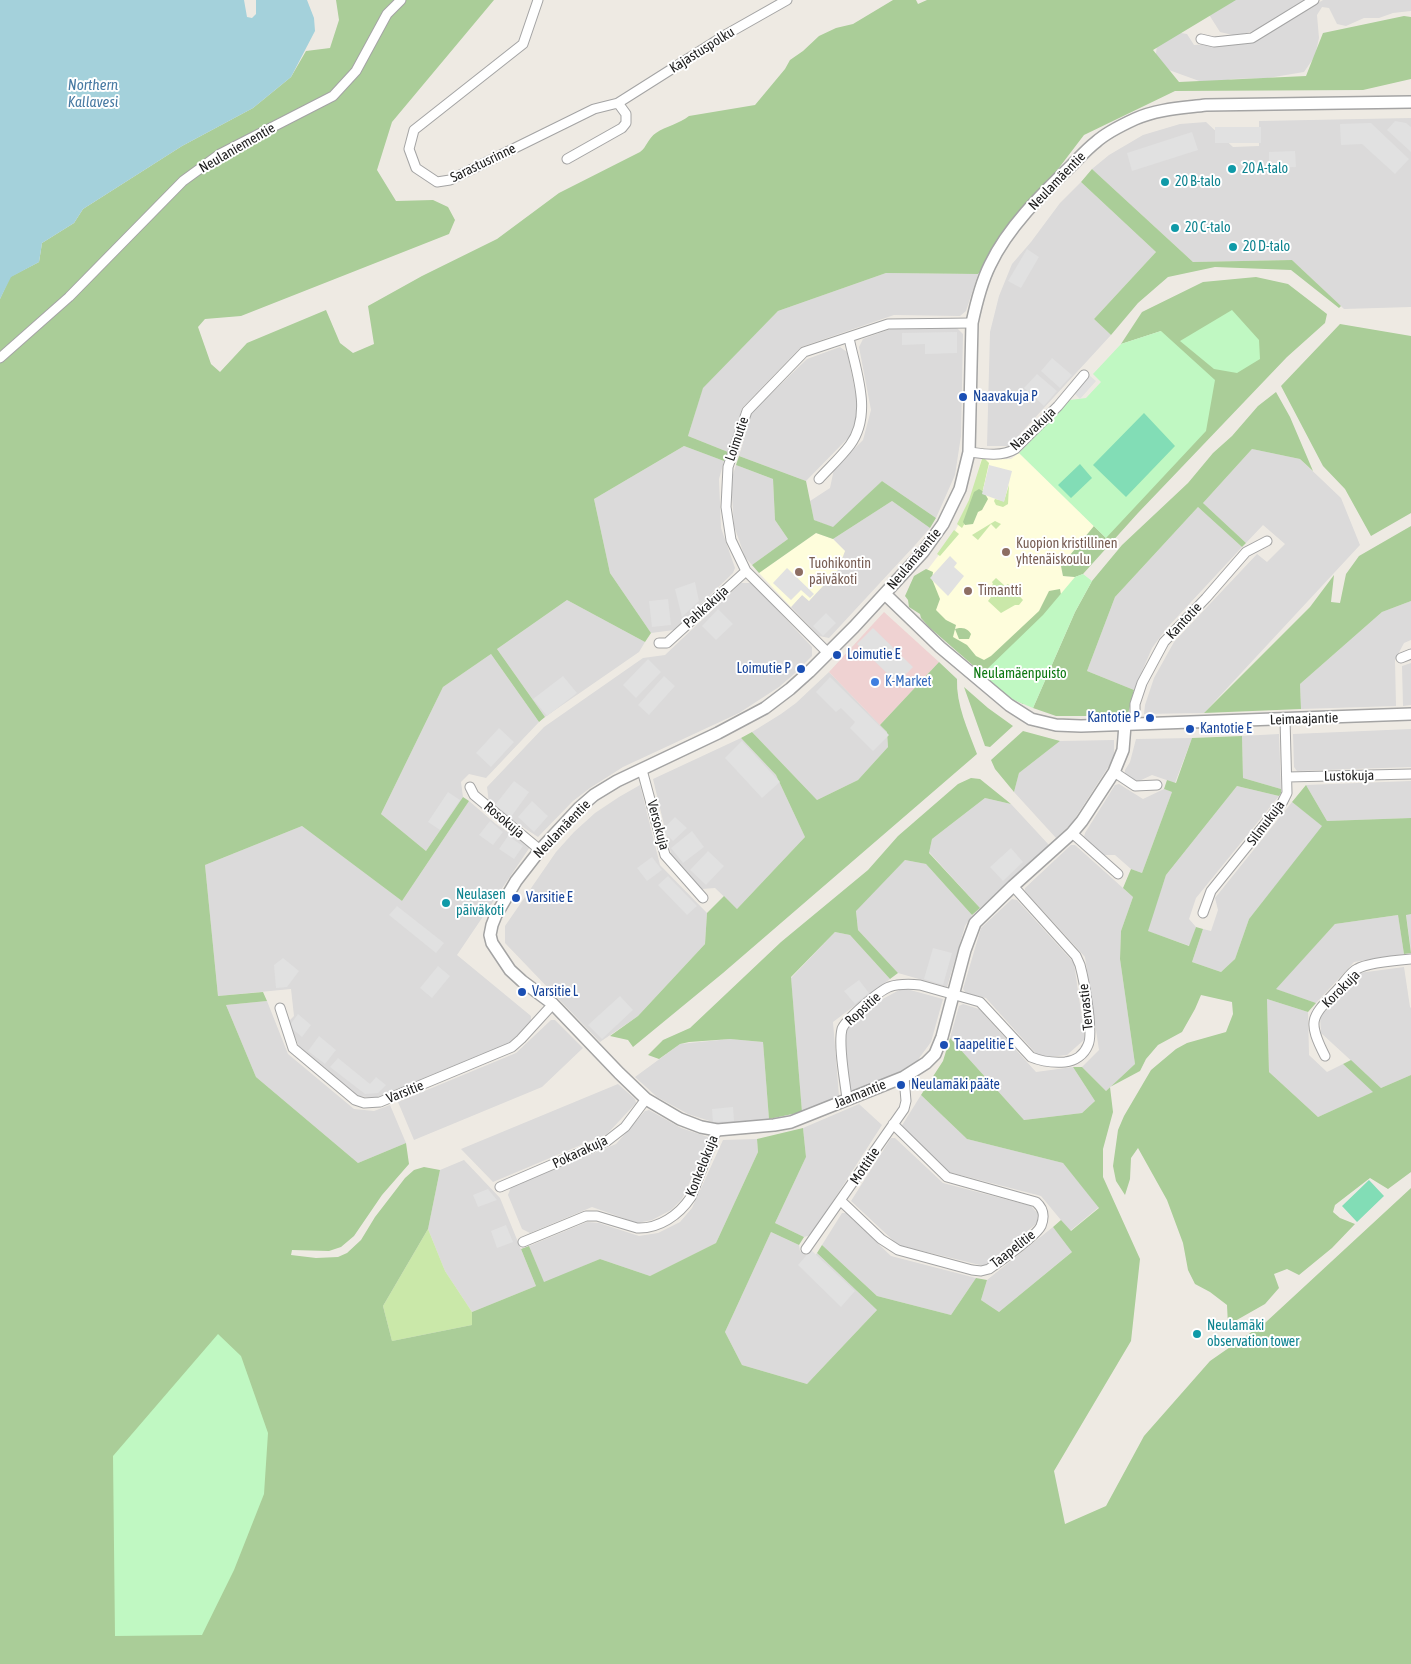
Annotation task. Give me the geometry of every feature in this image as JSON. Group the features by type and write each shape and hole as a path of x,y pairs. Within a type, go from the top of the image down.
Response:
{"street":[{"name":"Neulaniementie","path":"0,358 69,297 183,181 220,154 333,96 356,71 387,14 401,0"},
{"name":"Sarastusrinne","path":"538,0 522,44 414,130 409,149 416,168 437,182 450,180 594,109 618,103"},
{"name":"Kajastuspolku","path":"618,103 727,34 788,0"},
{"path":"1201,39 1214,42 1252,38 1314,0"},
{"name":"Neulamäentie","path":"492,943 490,935 496,915 516,881 540,850 579,808 594,795 617,781 765,708 790,689 828,653 923,552 943,524 960,489 969,452 972,323 974,310 990,266 1004,242 1026,213 1061,175 1096,142 1119,126 1137,118 1157,112 1206,105 1411,102"},
{"path":"567,159 622,128 626,123 626,114 618,103"},
{"name":"Loimutie","path":"828,653 746,571 731,540 726,507 728,467 747,411 804,352 888,324 972,323"},
{"path":"819,479 850,445 862,421 862,402 849,338"},
{"name":"Naavakuja","path":"969,452 995,454 1010,452 1015,449 1058,406 1084,375"},
{"name":"Kantotie","path":"1130,724 1142,683 1164,642 1246,552 1267,541"},
{"name":"Pahkakuja","path":"663,643 746,571"},
{"name":"Leimaajantie","path":"885,594 940,647 1009,705 1030,719 1056,725 1081,726 1285,720 1411,714"},
{"path":"1402,658 1411,654"},
{"name":"Silmukuja","path":"1202,913 1212,891 1282,804 1287,794 1285,720"},
{"name":"Jaamantie","path":"492,943 510,970 553,1004 619,1074 646,1099 680,1119 700,1127 717,1130 791,1122 904,1077 926,1063 935,1054 942,1037 965,950 975,923 1072,833 1114,772 1123,750 1130,724"},
{"name":"Versokuja","path":"642,770 665,855 703,898"},
{"path":"1114,772 1135,786 1157,785"},
{"name":"Lustokuja","path":"1288,777 1411,774"},
{"name":"Rosokuja","path":"470,787 474,795 540,850"},
{"path":"1072,833 1118,874"},
{"name":"Tervastie","path":"953,996 980,1002 1031,1057 1040,1061 1049,1063 1074,1061 1089,1044 1089,1022 1083,976 1076,956 1014,886"},
{"name":"Korokuja","path":"1325,1056 1315,1036 1314,1018 1326,1002 1357,969 1411,959"},
{"name":"Ropsitie","path":"847,1099 841,1040 843,1028 847,1021 881,992 894,986 911,984 953,996"},
{"name":"Varsitie","path":"280,1008 293,1048 355,1100 364,1103 380,1102 512,1047 521,1040 553,1004"},
{"name":"Mottitie","path":"806,1249 904,1109 906,1101 904,1077"},
{"name":"Pokarakuja","path":"500,1187 607,1141 625,1126 646,1099"},
{"name":"Taapelitie","path":"840,1201 881,1239 898,1250 981,1272 989,1269 1040,1228 1044,1214 1042,1208 1036,1202 947,1178 893,1124"},
{"name":"Konkelokuja","path":"523,1242 586,1216 597,1216 637,1228 668,1220 686,1206 691,1197 717,1130"}],"shaded area":[{"path":"1228,0 1306,0 1256,30 1237,36 1220,32 1208,13"},
{"path":"1323,0 1411,0 1411,11 1393,13 1379,18 1364,18 1346,26 1337,24 1329,8 1322,7 1317,15 1319,38 1315,56 1304,72 1268,78 1231,79 1214,85 1155,65 1157,43 1168,31 1187,34 1194,45 1254,41"},
{"path":"1411,118 1411,307 1344,309 1292,260 1193,262 1092,169 1109,155 1143,135 1180,124 1206,122 1233,147 1259,146 1259,121"},
{"path":"1395,121 1406,123 1411,127 1411,152 1387,130"},
{"path":"1371,123 1409,159 1395,174 1362,144 1341,145 1340,124"},
{"path":"1215,127 1261,127 1261,143 1215,143"},
{"path":"1192,132 1198,150 1132,171 1127,153"},
{"path":"1295,151 1296,167 1269,168 1269,152"},
{"path":"1081,182 1156,252 1094,319 1111,335 1009,446 987,446 990,332 999,296 1012,264 1060,203"},
{"path":"1027,249 1039,257 1021,288 1008,281"},
{"path":"886,273 978,274 966,311 960,316 894,315 801,347 742,408 728,452 688,436 703,387 778,311"},
{"path":"896,327 957,328 963,334 961,436 955,475 936,518 882,481 834,528 814,520 810,501 830,488 834,469 863,440 871,410 859,347 863,339"},
{"path":"957,332 957,353 925,354 925,344 902,345 902,333"},
{"path":"840,347 847,352 859,410 852,434 806,481 739,456 752,412 807,359"},
{"path":"1052,358 1072,375 1060,388 1041,371"},
{"path":"1037,374 1057,391 1044,406 1024,388"},
{"path":"1089,375 1096,381 1080,399 1073,392"},
{"path":"684,446 724,461 719,479 721,528 735,568 733,573 674,630 651,633 610,573 594,499"},
{"path":"1252,449 1300,459 1341,498 1360,545 1204,713 1144,714 1154,678 1174,642 1257,554 1267,562 1285,544 1263,525 1246,543 1203,503"},
{"name":"Kuopion kristillinen yhtenäiskoulu","path":"1019,453 1094,526 1061,566 1063,576 1075,577 1061,595 982,674 925,620 925,573 951,539 971,500 981,460 1011,459"},
{"path":"736,465 773,479 775,520 788,539 752,565 745,557 734,526 731,481"},
{"path":"989,465 1012,471 1004,502 982,494"},
{"path":"892,501 930,528 829,638 819,636 791,607 803,594 809,601 845,551 833,539"},
{"path":"1198,507 1242,547 1166,629 1152,648 1134,690 1087,671 1115,597"},
{"name":"Tuohikontin päiväkoti","path":"816,533 833,539 845,551 838,570 809,601 802,595 791,607 759,573"},
{"path":"950,556 957,563 954,567 964,576 948,596 930,578"},
{"path":"787,568 814,594 810,598 801,590 791,600 773,583"},
{"path":"695,582 699,601 682,617 675,589"},
{"path":"741,583 752,583 812,647 812,656 794,674 779,687 739,713 623,767 590,788 573,801 538,837 489,803 487,787 544,727 643,658 665,655"},
{"path":"668,599 671,625 652,627 649,601"},
{"path":"567,600 645,642 639,652 545,717 497,649"},
{"path":"1411,601 1411,640 1404,643 1395,660 1396,706 1301,709 1300,684 1382,612"},
{"path":"718,609 733,624 716,640 702,626"},
{"path":"884,612 939,662 880,725 829,672"},
{"path":"826,613 836,623 823,636 813,626"},
{"path":"873,628 913,667 897,683 857,644"},
{"path":"491,654 539,722 486,778 469,774 461,782 463,797 426,851 381,814 443,687"},
{"path":"648,659 661,672 636,698 623,685"},
{"path":"1411,663 1411,705 1403,706 1402,666"},
{"path":"829,672 887,732 888,747 858,780 817,800 752,732 796,703"},
{"path":"563,676 577,693 547,716 533,699"},
{"path":"664,676 675,686 649,715 638,705"},
{"path":"830,677 889,735 873,751 850,728 855,722 841,708 836,712 816,692"},
{"path":"499,728 514,742 491,767 476,753"},
{"path":"1411,729 1411,767 1297,771 1294,767 1293,734"},
{"path":"1279,734 1281,789 1243,778 1242,736"},
{"path":"741,738 776,775 805,837 737,909 715,888 702,889 672,858 653,779"},
{"path":"1192,738 1175,783 1152,775 1137,782 1125,774 1136,739"},
{"path":"1114,740 1114,758 1072,823 1056,838 1014,792 1019,773 1060,741"},
{"path":"742,741 780,782 762,798 725,758"},
{"path":"514,781 529,792 511,817 495,805"},
{"path":"1411,781 1411,818 1327,821 1306,785"},
{"path":"1119,784 1143,799 1164,789 1172,792 1142,873 1131,869 1115,855 1104,855 1084,837 1115,785"},
{"path":"640,785 660,865 707,913 705,944 638,1016 600,1042 505,943 505,926 556,852 574,832 595,813"},
{"path":"1237,786 1279,796 1196,898 1189,919 1196,927 1190,946 1147,931 1166,875"},
{"path":"448,792 460,800 440,830 428,822"},
{"path":"985,798 1011,804 1049,845 980,908 929,852 932,839"},
{"path":"469,801 496,824 530,847 457,955 531,1016 531,1022 509,1043 375,1098 358,1096 299,1046 288,1022 294,1016 291,989 218,996 205,865 302,826 402,901"},
{"path":"532,801 548,816 534,832 518,817"},
{"path":"1292,802 1323,826 1249,919 1235,959 1221,972 1192,962 1203,929 1211,931 1218,910 1215,898"},
{"path":"675,817 687,828 673,841 662,830"},
{"path":"490,821 503,832 493,845 479,835"},
{"path":"692,831 704,847 683,863 671,848"},
{"path":"508,836 523,846 514,859 499,849"},
{"path":"1071,845 1075,845 1133,897 1121,931 1120,959 1135,1064 1106,1091 1082,1067 1099,1050 1085,957 1025,891 1025,888"},
{"path":"1011,848 1023,862 1003,881 990,867"},
{"path":"708,851 724,866 706,885 690,870"},
{"path":"652,857 662,870 647,881 637,868"},
{"path":"905,860 926,864 972,915 965,926 947,987 898,973 858,930 856,910"},
{"path":"668,876 697,906 687,915 658,885"},
{"path":"1012,899 1017,900 1074,963 1085,1039 1067,1055 1040,1058 986,998 966,993 963,989 981,928"},
{"path":"397,906 444,943 436,953 389,915"},
{"path":"1406,914 1411,914 1411,951"},
{"path":"1398,915 1404,954 1354,962 1316,1003 1275,989 1335,924"},
{"path":"835,932 850,935 890,979 833,1022 839,1096 802,1112 791,978"},
{"path":"933,948 952,953 943,985 924,979"},
{"path":"283,958 299,971 287,987 276,988 274,965"},
{"path":"438,966 450,976 432,998 420,988"},
{"path":"1404,967 1411,1008 1411,1075 1381,1088 1321,1033 1320,1017 1359,973"},
{"path":"859,980 869,993 855,1004 844,991"},
{"path":"903,988 943,999 931,1042 917,1061 897,1073 851,1090 849,1088 845,1037 847,1028 851,1022 879,1001"},
{"path":"620,996 633,1010 602,1039 588,1025"},
{"path":"1267,999 1308,1012 1309,1055 1327,1072 1343,1064 1374,1092 1318,1117 1269,1072"},
{"path":"267,1001 288,1054 354,1109 374,1111 390,1105 406,1143 358,1163 256,1077 226,1005"},
{"path":"963,1004 979,1009 1036,1072 1073,1067 1095,1101 1082,1113 1024,1120 950,1038 959,1006"},
{"path":"298,1014 311,1025 302,1037 289,1026"},
{"path":"551,1020 555,1020 583,1048 542,1087 414,1140 398,1102 516,1053"},
{"path":"319,1036 336,1050 325,1064 308,1051"},
{"path":"730,1039 763,1042 769,1119 759,1122 719,1124 688,1114 657,1097 635,1077 680,1044"},
{"path":"338,1058 370,1084 376,1077 386,1085 378,1093 365,1094 330,1067"},
{"path":"618,1084 635,1099 636,1103 607,1134 493,1182 461,1149"},
{"path":"921,1095 967,1139 1063,1163 1099,1207 1070,1231 1041,1196 949,1172 901,1127"},
{"path":"859,1104 882,1125 811,1235 804,1237 775,1223 806,1157 803,1128"},
{"path":"733,1107 734,1121 713,1122 712,1109"},
{"path":"649,1110 681,1128 708,1137 709,1141 682,1199 671,1210 652,1220 637,1223 592,1207 530,1233 522,1229 508,1195 511,1187 616,1144 645,1111"},
{"path":"891,1138 895,1138 943,1183 1031,1206 1038,1214 1037,1223 984,1266 898,1245 851,1201"},
{"path":"757,1139 758,1152 716,1243 650,1276 600,1259 544,1283 529,1246 587,1222 599,1223 639,1236 658,1233 680,1222 692,1208 723,1140"},
{"path":"464,1160 500,1198 536,1286 472,1312 445,1271 428,1229 440,1170"},
{"path":"488,1189 497,1200 478,1207 473,1195"},
{"path":"842,1213 846,1213 891,1256 976,1278 951,1315 877,1296 822,1245"},
{"path":"506,1225 513,1242 497,1248 491,1231"},
{"path":"1053,1227 1073,1251 999,1312 981,1300 987,1280"},
{"path":"771,1232 799,1245 800,1251 812,1259 817,1253 877,1310 807,1384 742,1365 725,1332"},
{"path":"811,1250 855,1291 841,1307 798,1265"}],"green space":[{"path":"336,0 494,0 392,122 377,170 396,201 433,200 448,207 455,220 449,234 241,316 205,319 198,327 211,364 220,372 247,343 326,310 340,343 353,353 374,344 368,306 422,276 497,239 559,193 640,152 651,137 660,131 689,116 755,105 785,69 790,60 819,36 836,28 853,24 893,0 916,0 918,4 927,0 1236,0 1153,50 1179,82 1306,76 1323,33 1404,16 1411,17 1411,79 1363,90 1175,91 1084,135 978,274 886,273 778,311 703,388 688,436 728,452 724,461 684,446 594,499 610,573 651,633 645,642 567,600 497,649 545,717 539,722 491,654 443,687 381,814 426,851 463,797 469,801 402,901 302,826 205,865 218,996 263,992 267,1001 226,1005 256,1077 358,1163 406,1143 409,1164 382,1195 354,1236 341,1247 329,1251 292,1250 291,1255 316,1258 338,1257 347,1253 361,1240 375,1217 405,1178 414,1170 424,1167 440,1170 428,1229 383,1306 392,1341 472,1325 472,1312 536,1286 521,1249 529,1246 544,1282 600,1259 650,1276 716,1243 758,1152 757,1139 803,1128 806,1157 775,1223 804,1237 799,1245 771,1232 725,1332 742,1365 807,1384 877,1310 817,1253 822,1245 877,1296 951,1315 976,1278 987,1280 981,1300 999,1312 1072,1252 1053,1227 1061,1220 1071,1231 1099,1208 1063,1163 967,1139 921,1095 943,1061 950,1038 1024,1120 1082,1113 1095,1101 1073,1067 1082,1067 1106,1091 1110,1087 1113,1112 1103,1149 1103,1177 1140,1259 1131,1341 1054,1471 1065,1524 1106,1506 1144,1436 1210,1361 1266,1322 1411,1188 1411,1664 0,1664 0,299 10,277 39,262 42,243 74,223 83,209 182,146 253,108 291,77 306,51 330,48 339,20"},
{"path":"1092,169 1193,262 1292,260 1341,306 1339,308 1291,270 1215,267 1168,277 1138,303 1111,335 1094,319 1156,252 1081,182"},
{"path":"1256,277 1288,284 1327,314 1325,323 1287,357 1138,513 1083,574 1075,577 1063,576 1061,566 1094,526 1106,538 1161,331 1121,344 1142,312 1203,282"},
{"path":"1232,310 1259,340 1260,359 1237,373 1214,369 1180,341"},
{"path":"1340,324 1411,336 1411,513 1371,536 1345,489 1323,466 1281,386"},
{"path":"1161,331 1215,380 1206,431 1106,538 1019,453 1070,400 1086,398 1101,382 1093,374 1121,344"},
{"path":"1276,392 1290,417 1313,471 1300,459 1252,449 1203,503 1246,543 1242,547 1198,507 1115,597 1087,671 1134,690 1128,714 1056,716 1033,708 1075,612 1092,581 1122,545 1188,483 1213,453 1232,436 1258,406"},
{"path":"1144,413 1175,446 1126,497 1093,465"},
{"path":"739,456 806,481 814,520 833,527 882,481 936,518 930,528 892,501 833,539 816,533 759,573 752,565 788,539 775,520 773,479 736,465"},
{"path":"982,459 989,463 982,494 962,528 957,524 969,500"},
{"path":"1080,464 1092,478 1071,498 1058,485"},
{"path":"1009,485 1008,504 1003,507 996,505 995,499 1004,501"},
{"path":"979,489 984,492 988,499 982,510 978,512 973,524 965,525 963,522 974,492"},
{"path":"995,521 1001,524 996,529 991,524 978,540 972,535"},
{"path":"1411,526 1411,601 1382,612 1300,684 1301,709 1204,713 1310,607 1334,575 1331,602 1340,603 1346,574 1359,556"},
{"path":"954,530 959,534 940,556 937,554"},
{"path":"926,569 933,572 932,579 940,599 936,610 946,620 956,625 953,637 967,645 976,656 984,660 991,656 1039,611 1049,591 1060,589 1062,600 1028,702 1023,704 1007,695 929,627 920,614 909,607 905,596 914,576"},
{"name":"Neulamäenpuisto","path":"1083,574 1092,581 1075,612 1033,708 1007,697 982,674 1043,615 1075,577"},
{"path":"996,578 1005,586 1008,584 1023,600 1019,605 1015,605 1001,613 988,601 991,597 989,592 993,584 992,582"},
{"path":"959,628 969,631 971,634 969,639 959,639 955,629"},
{"path":"939,662 957,679 958,698 966,727 977,754 723,973 633,1047 628,1040 610,1036 638,1016 705,944 707,913 724,896 737,909 805,837 776,775 741,738 752,732 817,800 858,780 888,747 887,732 880,725"},
{"path":"964,687 1013,726 990,747 985,746"},
{"path":"1023,731 1060,741 1019,773 1014,792 995,769 991,760"},
{"path":"1242,736 1243,778 1281,789 1281,793 1279,796 1237,786 1166,875 1148,931 1189,946 1196,927 1203,929 1192,962 1221,972 1235,959 1249,919 1322,826 1292,802 1306,785 1327,821 1411,818 1411,914 1406,915 1411,953 1404,954 1398,915 1335,924 1276,989 1316,1003 1308,1012 1267,999 1269,1072 1318,1117 1373,1092 1343,1064 1351,1060 1381,1088 1411,1075 1411,1172 1388,1189 1370,1178 1335,1205 1333,1212 1340,1218 1355,1224 1332,1248 1299,1275 1287,1269 1274,1274 1279,1288 1265,1304 1228,1325 1227,1305 1210,1292 1195,1284 1188,1270 1183,1243 1167,1200 1138,1148 1131,1158 1130,1179 1125,1195 1116,1181 1113,1166 1118,1130 1151,1070 1176,1049 1187,1043 1226,1032 1233,1014 1232,1002 1201,995 1182,1032 1158,1045 1146,1059 1140,1071 1111,1087 1135,1064 1120,959 1121,931 1133,897 1123,888 1131,869 1142,873 1172,792 1164,789 1167,780 1176,783 1192,738"},
{"path":"971,778 980,779 1011,804 985,798 932,839 929,853 980,908 972,915 926,864 905,860 856,911 858,930 898,973 890,979 850,935 835,932 791,977 802,1112 769,1119 763,1042 730,1039 689,1042 680,1044 659,1059 648,1055 663,1040 690,1028 781,942 868,870 898,836 958,784"},
{"path":"1369,1180 1384,1196 1357,1222 1342,1206"},
{"path":"428,1229 445,1271 472,1312 472,1325 392,1341 383,1306"},
{"path":"218,1334 241,1356 268,1433 264,1494 234,1570 202,1635 115,1636 113,1456"}],"water":[{"name":"Northern Kallavesi","path":"0,0 244,0 247,17 252,18 256,14 256,0 307,0 314,18 315,31 291,77 253,108 182,146 83,209 74,223 42,243 39,262 11,277 0,299"}],"place":[{"name":"20 A-talo","path":"1232,169"},
{"name":"20 B-talo","path":"1165,182"},
{"name":"20 C-talo","path":"1175,228"},
{"name":"20 D-talo","path":"1233,247"},
{"name":"Naavakuja P","path":"963,397"},
{"name":"Kuopion kristillinen yhtenäiskoulu","path":"1006,552"},
{"name":"Tuohikontin päiväkoti","path":"799,572"},
{"name":"Timantti","path":"968,591"},
{"name":"Loimutie E","path":"837,655"},
{"name":"Loimutie P","path":"801,669"},
{"name":"K-Market","path":"875,682"},
{"name":"Kantotie P","path":"1150,718"},
{"name":"Kantotie E","path":"1190,729"},
{"name":"Varsitie E","path":"516,898"},
{"name":"Neulasen päiväkoti","path":"446,903"},
{"name":"Varsitie L","path":"522,992"},
{"name":"Taapelitie E","path":"944,1045"},
{"name":"Neulamäki pääte","path":"901,1085"},
{"name":"Neulamäki observation tower","path":"1197,1334"}]}
